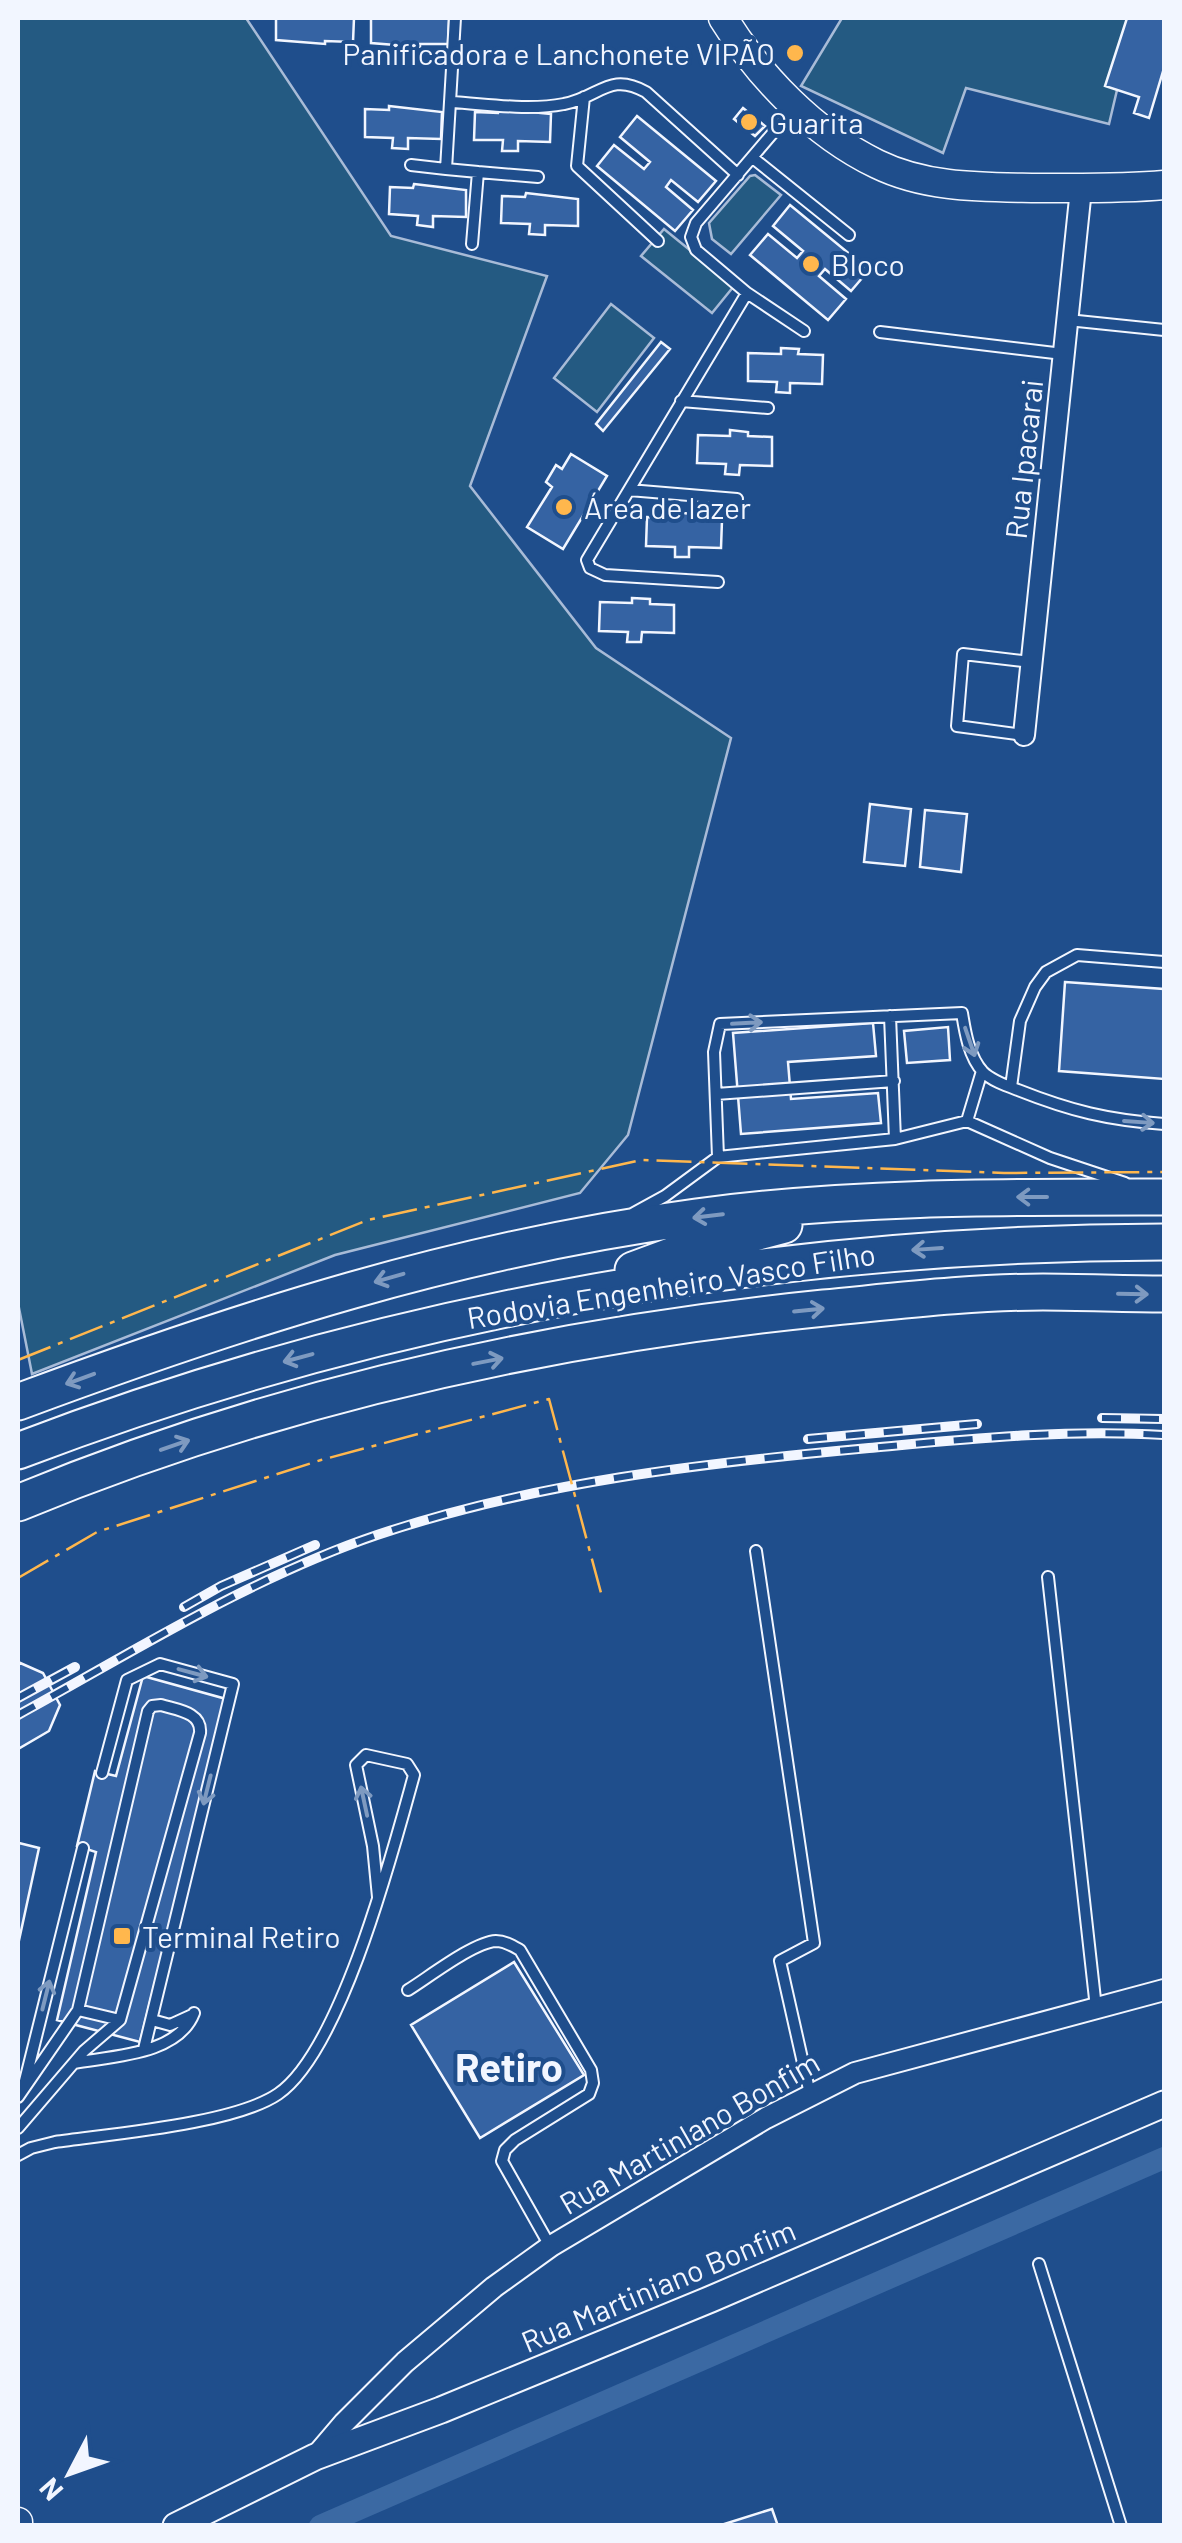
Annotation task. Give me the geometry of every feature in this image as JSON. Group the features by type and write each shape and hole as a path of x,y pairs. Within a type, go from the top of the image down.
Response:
{"highway":[{"path":"18,1402 209,1334 420,1269 600,1232 746,1211 867,1203 1164,1196"},
{"path":"551,1298 679,1253 867,1203"},
{"name":"Rodovia Engenheiro Vasco Filho","path":"18,1450 229,1377 434,1323 551,1298 865,1254 1035,1242 1164,1242"},
{"name":"Rodovia Engenheiro Vasco Filho","path":"18,1503 244,1422 448,1369 561,1346 750,1316 944,1296 1041,1292 1164,1294"}],"main road":[{"path":"723,18 750,58 795,106 876,164 921,179 973,188 1164,185"}],"street":[{"name":"Rua Ipacarai","path":"1024,735 1081,188"},
{"name":"Rua Martinlano Bonfim","path":"315,2456 406,2362 494,2287 551,2246 810,2094 854,2073 902,2058 1164,1990"},
{"name":"Rua Martiniano Bonfim","path":"176,2526 315,2456 441,2410 693,2306 1164,2104"}],"lane":[{"path":"446,169 454,18"},
{"path":"450,102 566,104 615,82 633,85 646,92 738,174"},
{"path":"584,98 577,166 658,241"},
{"path":"795,106 696,223 691,237 696,250 747,293 804,331"},
{"path":"753,158 849,235"},
{"path":"410,165 538,177"},
{"path":"472,244 478,172"},
{"path":"718,582 605,576 590,568 588,560 747,293"},
{"path":"1068,320 1164,330"},
{"path":"880,332 1064,354"},
{"path":"681,400 768,408"},
{"path":"629,490 737,499"},
{"path":"1024,735 957,726 963,654 1032,662"},
{"path":"1011,1088 1020,1021 1046,972 1077,955 1164,962"},
{"path":"718,1157 714,1052 720,1024 962,1013 966,1039 982,1072 1011,1088 1075,1112 1164,1124"},
{"path":"890,1016 894,1139"},
{"path":"966,1122 982,1072"},
{"path":"716,1094 894,1081"},
{"path":"600,1232 664,1196 718,1157 894,1139 966,1122 1066,1164 1164,1196"},
{"path":"756,1551 814,1943 780,1961 810,2094"},
{"path":"1048,1577 1096,2008"},
{"path":"102,1773 127,1680 160,1664 233,1684 144,2049"},
{"path":"20,2093 78,2010 148,1711 161,1705 190,1714 201,1726 120,2020 73,2063 22,2123 27,2140 44,2144"},
{"path":"18,2155 44,2144 218,2117 253,2107 278,2094 314,2056 328,2031 378,1897 414,1775 407,1764 366,1755 356,1765 374,1846 378,1897"},
{"path":"20,2093 83,1848"},
{"path":"408,1990 480,1946 494,1941 509,1943 520,1950 591,2070 593,2083 588,2094 515,2140 502,2160 504,2170 551,2246"},
{"path":"78,2010 120,2020"},
{"path":"73,2063 162,2044 179,2034 194,2014 170,2025 152,2020"},
{"path":"1039,2264 1121,2526"}],"shaded area":[{"path":"18,18 246,18 391,236 547,276 470,486 596,648 731,738 628,1135 580,1193 335,1255 32,1374 18,1303"},
{"path":"842,18 1134,18 1109,124 966,88 943,153 801,86"},
{"path":"755,175 781,195 731,254 712,239 709,223"},
{"path":"664,229 734,286 712,313 641,256"},
{"path":"611,304 654,338 597,412 554,378"}],"building":[{"path":"276,18 354,18 353,42 276,40"},
{"path":"371,18 449,18 448,44 420,47 371,43"},
{"path":"1127,18 1164,18 1164,68 1149,118 1134,113 1139,97 1105,86"},
{"path":"389,106 442,112 441,139 408,138 408,149 392,148 393,138 365,137 365,109 389,110"},
{"name":"Guarita","path":"743,108 765,126 755,136 734,119"},
{"path":"499,109 551,114 550,142 518,141 518,151 502,151 503,140 474,140 475,112 498,113"},
{"path":"637,116 716,181 698,202 671,180 666,187 693,210 675,231 597,166 614,145 644,169 650,162 620,137"},
{"path":"414,184 466,190 466,217 433,216 433,227 417,225 418,216 389,214 390,187 413,188"},
{"path":"526,193 578,199 578,226 545,225 545,235 529,234 530,224 501,223 502,196 525,197"},
{"name":"Bloco","path":"790,205 869,270 851,291 825,269 819,276 846,299 828,320 750,255 768,234 797,258 803,251 773,226"},
{"path":"661,342 670,349 603,431 596,424"},
{"name":"Bloco","path":"781,348 799,349 798,354 823,355 822,384 790,383 790,393 776,392 777,382 748,381 748,353 781,354"},
{"path":"730,430 772,437 772,466 740,465 739,475 725,474 726,464 697,463 698,435 730,436"},
{"name":"Área de lazer","path":"571,454 607,476 563,549 527,527 552,487 546,482 556,465 562,469"},
{"path":"680,513 698,514 697,519 722,520 721,548 689,547 689,557 675,557 675,547 646,546 647,517 679,518"},
{"path":"632,598 674,605 674,633 642,632 641,642 627,642 628,632 599,631 600,602 632,603"},
{"path":"870,804 911,809 905,866 864,862"},
{"path":"925,810 967,814 961,872 920,867"},
{"path":"1065,982 1164,989 1164,1079 1059,1071"},
{"path":"873,1023 876,1056 788,1062 791,1099 878,1093 881,1123 741,1134 733,1033"},
{"path":"948,1027 950,1060 907,1063 904,1031"},
{"path":"18,1662 43,1673 60,1705 49,1731 18,1749"},
{"name":"Terminal Retiro","path":"143,1676 226,1699 140,2042 57,2020 96,1852 77,1846 95,1771 116,1776"},
{"path":"19,1843 39,1848 18,1945 18,1852"},
{"path":"514,1962 584,2075 480,2138 411,2025"},
{"path":"772,2509 778,2526 718,2526"}],"waterway":[{"path":"320,2526 1164,2158"}],"railway":[{"path":"1102,1418 1164,1419"},
{"path":"808,1439 977,1424"},
{"path":"18,1715 284,1572 377,1535 497,1501 620,1477 807,1454 1016,1436 1164,1435"},
{"path":"184,1607 221,1586 315,1545"},
{"path":"18,1698 75,1667"}],"power":[{"path":"18,1360 368,1220 641,1160 1004,1173 1164,1172"},
{"path":"18,1578 97,1532 321,1460 549,1399 601,1593"}],"place":[{"name":"Panificadora e Lanchonete VIPÃO","path":"795,53"},
{"name":"Guarita","path":"749,122"},
{"name":"Bloco","path":"811,264"},
{"name":"Área de lazer","path":"564,507"},
{"name":"Terminal Retiro","path":"122,1936"}],"district":[{"name":"Retiro","path":"509,2066"}]}
